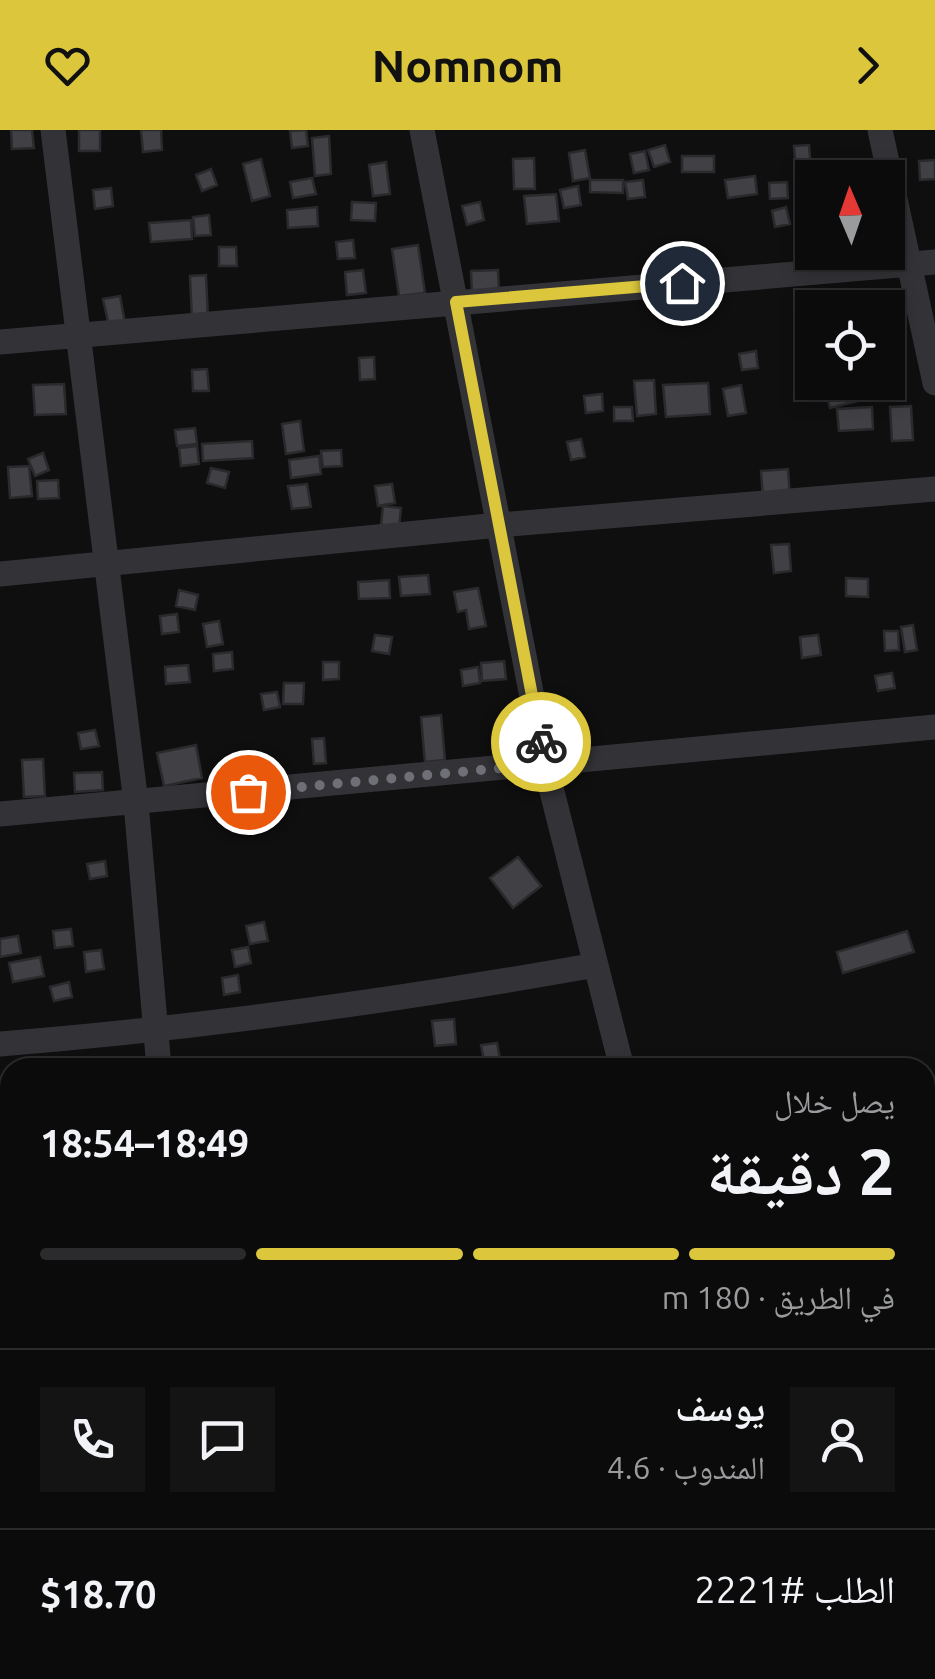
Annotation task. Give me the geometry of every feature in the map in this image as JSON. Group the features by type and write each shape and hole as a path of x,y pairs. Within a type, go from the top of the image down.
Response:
{"street":[{"path":"54,130 136,803 158,1058"},
{"path":"422,130 545,764 619,1058"},
{"path":"880,130 935,384"},
{"path":"0,342 935,262"},
{"path":"0,574 499,525 935,489"},
{"path":"0,814 935,726"},
{"path":"0,1044 156,1032 402,999 596,965"}],"building":[{"path":"11,130 32,130 34,148 12,149"},
{"path":"79,130 100,130 100,151 79,151"},
{"path":"141,130 161,130 162,150 143,152"},
{"path":"306,130 308,146 292,148 290,131"},
{"path":"329,136 331,174 315,176 312,138"},
{"path":"665,145 670,162 654,167 648,150"},
{"path":"809,145 810,160 795,160 794,146"},
{"path":"585,150 590,178 573,181 569,153"},
{"path":"645,151 649,170 634,173 630,154"},
{"path":"682,156 714,156 714,172 682,172"},
{"path":"534,158 535,189 514,189 513,159"},
{"path":"261,159 270,196 252,201 243,164"},
{"path":"935,160 935,179 920,180 919,161"},
{"path":"386,162 390,194 373,196 369,165"},
{"path":"211,169 217,185 202,191 196,175"},
{"path":"755,176 757,194 728,198 725,180"},
{"path":"312,178 316,194 293,198 290,182"},
{"path":"590,180 623,180 623,193 590,192"},
{"path":"643,180 645,197 628,199 625,182"},
{"path":"787,182 788,198 770,199 769,183"},
{"path":"578,186 581,205 564,208 560,190"},
{"path":"111,188 113,206 95,209 93,190"},
{"path":"556,194 559,221 527,224 524,196"},
{"path":"352,202 376,203 375,221 351,220"},
{"path":"480,202 484,220 467,225 462,206"},
{"path":"317,207 318,226 288,228 287,210"},
{"path":"786,207 790,224 775,227 772,211"},
{"path":"209,215 211,235 195,236 193,217"},
{"path":"191,220 192,239 151,242 149,223"},
{"path":"353,240 355,258 338,259 336,242"},
{"path":"418,245 425,293 399,296 392,249"},
{"path":"219,247 236,247 237,266 219,266"},
{"path":"363,270 366,293 347,295 345,272"},
{"path":"498,270 499,293 472,295 471,271"},
{"path":"206,275 208,319 192,320 190,276"},
{"path":"120,296 125,323 109,326 103,299"},
{"path":"756,351 758,368 742,370 739,354"},
{"path":"374,357 375,379 360,380 359,358"},
{"path":"207,369 209,391 193,391 192,370"},
{"path":"654,380 656,414 637,416 634,381"},
{"path":"708,383 710,414 666,417 663,385"},
{"path":"64,384 66,414 35,415 33,385"},
{"path":"741,385 746,413 728,416 723,389"},
{"path":"602,394 603,411 586,413 584,396"},
{"path":"828,400 857,400 857,401 830,408"},
{"path":"911,406 913,440 892,441 890,407"},
{"path":"614,407 632,407 633,421 614,421"},
{"path":"872,407 873,429 839,431 837,409"},
{"path":"300,421 304,451 286,454 282,424"},
{"path":"195,428 197,444 177,446 175,430"},
{"path":"581,439 585,457 571,460 567,442"},
{"path":"252,441 253,458 203,461 202,444"},
{"path":"197,446 199,464 181,466 179,448"},
{"path":"341,450 342,466 323,467 321,451"},
{"path":"43,453 49,470 35,476 28,459"},
{"path":"319,456 321,474 291,478 289,460"},
{"path":"29,466 32,496 10,498 8,467"},
{"path":"211,468 229,472 225,488 207,483"},
{"path":"788,469 790,497 763,499 761,471"},
{"path":"58,480 59,498 38,499 37,481"},
{"path":"307,484 311,507 292,509 288,486"},
{"path":"392,484 395,503 378,506 375,486"},
{"path":"383,506 401,508 399,527 381,525"},
{"path":"789,544 791,571 774,573 771,545"},
{"path":"428,575 430,594 401,596 399,577"},
{"path":"846,578 868,579 868,597 846,596"},
{"path":"389,580 390,598 359,599 358,582"},
{"path":"478,588 486,626 469,629 466,610 458,612 454,592"},
{"path":"179,590 198,595 195,610 176,606"},
{"path":"177,614 179,632 162,634 160,616"},
{"path":"219,621 223,644 207,647 203,624"},
{"path":"913,625 917,650 905,652 901,627"},
{"path":"884,631 898,631 899,650 885,651"},
{"path":"375,635 392,637 389,654 372,651"},
{"path":"818,635 821,655 802,658 800,637"},
{"path":"232,652 233,669 214,671 213,654"},
{"path":"504,661 506,679 482,681 481,663"},
{"path":"323,662 339,662 339,679 323,680"},
{"path":"188,665 190,682 166,684 165,667"},
{"path":"478,667 480,683 463,686 461,670"},
{"path":"892,673 895,688 878,691 875,676"},
{"path":"284,683 304,683 303,704 283,704"},
{"path":"277,692 280,707 264,710 261,694"},
{"path":"441,715 445,760 425,762 421,717"},
{"path":"95,730 99,746 81,749 78,733"},
{"path":"324,738 326,763 314,764 312,739"},
{"path":"196,745 202,778 164,786 157,753"},
{"path":"43,759 45,796 24,797 22,760"},
{"path":"102,772 103,790 75,792 74,773"},
{"path":"518,857 541,886 513,908 490,878"},
{"path":"105,861 107,876 90,879 87,864"},
{"path":"264,922 268,941 250,944 246,926"},
{"path":"71,929 73,946 55,948 53,931"},
{"path":"907,931 914,952 843,973 837,952"},
{"path":"18,936 21,953 0,957 0,939"},
{"path":"248,947 251,963 235,967 232,950"},
{"path":"101,950 104,969 86,972 84,952"},
{"path":"40,957 44,976 13,982 9,963"},
{"path":"238,975 240,992 224,995 222,978"},
{"path":"69,982 72,997 54,1001 50,987"},
{"path":"454,1019 456,1044 435,1046 432,1021"},
{"path":"497,1043 500,1058 483,1058 481,1045"}],"way so far":[{"path":"248,792 545,764 541,742"}],"route":[{"path":"541,742 456,302 682,283"}]}
